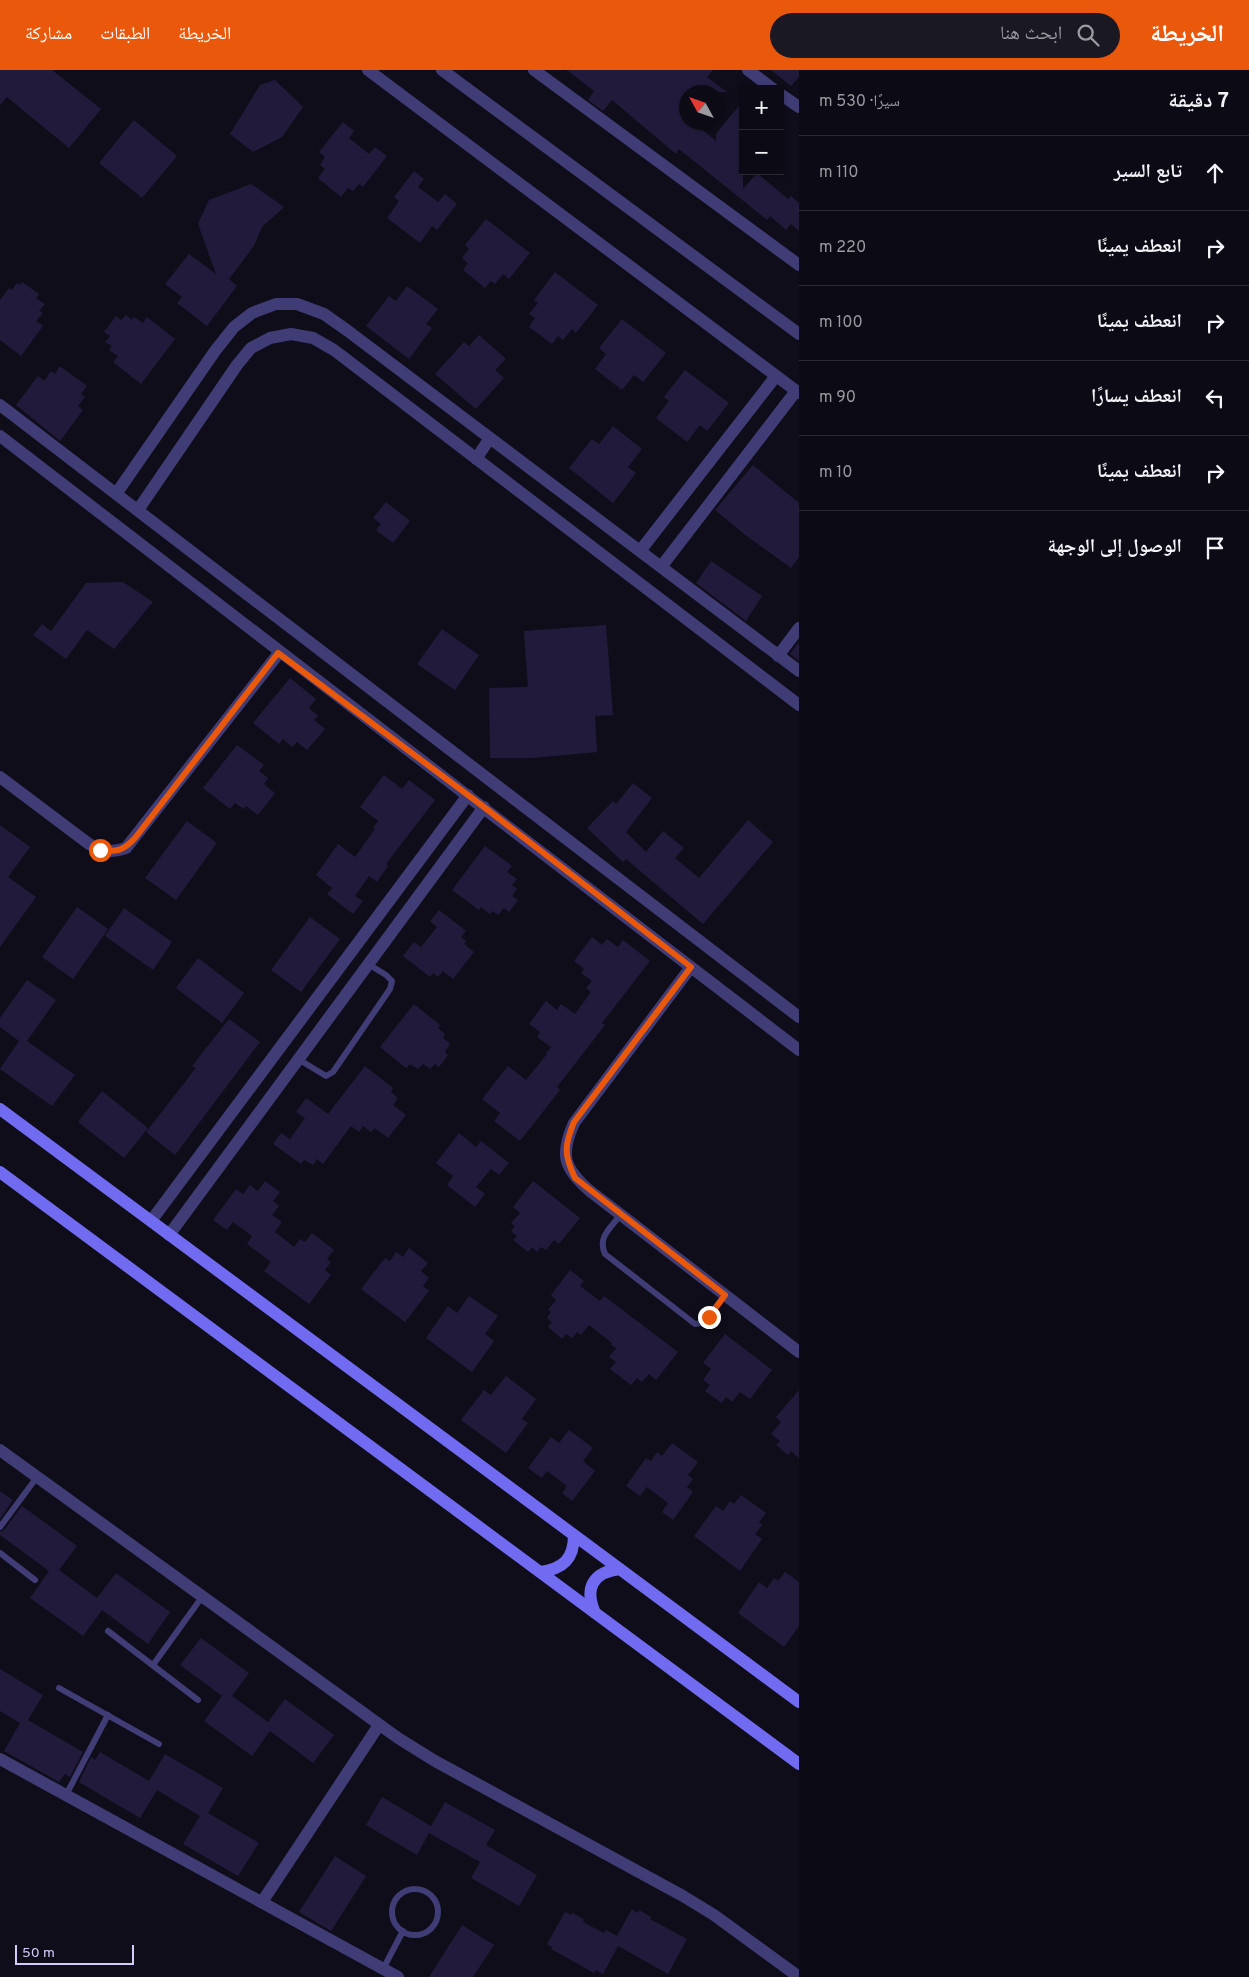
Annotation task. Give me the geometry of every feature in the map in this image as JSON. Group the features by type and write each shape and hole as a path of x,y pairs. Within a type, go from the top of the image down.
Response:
{"street":[{"path":"368,70 798,392 660,567"},
{"path":"442,70 799,334"},
{"path":"534,70 799,265"},
{"path":"748,70 768,85"},
{"path":"784,97 799,107"},
{"path":"116,494 234,327 252,313 276,304 297,304 324,314 799,671"},
{"path":"138,510 236,365 250,348 270,338 291,334 313,338 334,350 798,702"},
{"path":"640,551 776,376"},
{"path":"0,405 799,1017"},
{"path":"0,436 278,653 484,807 799,1050"},
{"path":"476,458 490,438"},
{"path":"778,656 799,628"},
{"path":"0,777 89,844 100,850 113,852 126,848 278,653"},
{"path":"151,1221 468,795"},
{"path":"169,1235 484,807"},
{"path":"691,967 574,1122 566,1140 566,1160 575,1178 799,1352"},
{"path":"0,1110 799,1702"},
{"path":"0,1172 799,1764"},
{"path":"0,1450 380,1725 435,1761 683,1896 714,1915 799,1977"},
{"path":"540,1572 562,1566 570,1557 574,1546 574,1535"},
{"path":"595,1613 590,1601 591,1589 597,1578 607,1570 620,1569"},
{"path":"262,1902 380,1725"},
{"path":"0,1759 398,1977"}],"lane":[{"path":"298,1059 326,1076 332,1072 390,988 392,981 368,964"},
{"path":"621,1214 603,1238 601,1246 605,1254 695,1324 703,1323 725,1295"},
{"path":"0,1527 37,1477"},
{"path":"0,1553 35,1580"},
{"path":"153,1665 202,1597"},
{"path":"108,1631 198,1700"},
{"path":"59,1688 159,1744"},
{"path":"66,1795 108,1715"},
{"path":"410,1889 428,1892 438,1907 438,1916 434,1924 428,1931 420,1934 411,1934 403,1931 396,1925 393,1917 393,1908 396,1900 402,1893 410,1889"},
{"path":"383,1969 403,1931"}],"building":[{"path":"0,70 52,70 101,109 69,148 7,97 0,105"},
{"path":"567,70 713,70 707,77 718,85 679,85 679,130 703,130 716,141 716,134 719,130 724,130 724,124 739,106 739,175 743,175 743,189 755,175 759,175 788,199 791,196 799,203 799,231 791,224 786,230 770,216 767,220 679,149 676,154 612,100 603,111 588,100 594,91"},
{"path":"771,70 799,70 799,77 791,86"},
{"path":"275,80 303,107 282,137 253,152 230,134 260,85"},
{"path":"134,120 177,156 142,198 99,163"},
{"path":"343,122 354,131 349,138 369,154 375,147 387,156 363,187 359,184 353,191 348,188 341,197 318,178 325,169 320,165 325,157 319,152"},
{"path":"414,171 424,179 418,187 438,202 445,194 457,204 437,230 432,226 420,243 387,218 399,201 394,197"},
{"path":"251,184 284,207 262,227 254,246 229,279 237,286 207,326 177,303 182,297 165,284 189,254 216,274 198,224 209,200"},
{"path":"486,219 530,253 509,279 503,274 495,284 491,281 485,288 463,270 468,263 462,258 469,249 465,245"},
{"path":"555,272 598,305 576,333 572,329 563,340 558,336 552,344 529,327 535,318 529,314 538,303 534,300"},
{"path":"22,282 39,294 36,298 45,304 39,311 43,313 36,321 43,326 21,356 0,340 0,300 9,288 12,290 17,283 20,285"},
{"path":"407,286 438,309 426,324 432,328 409,359 366,326 389,296 396,301"},
{"path":"126,315 132,320 134,317 143,323 147,317 175,339 141,384 113,362 118,356 109,350 112,346 105,342 110,336 104,332 116,316 121,320"},
{"path":"622,319 666,353 643,382 634,375 622,390 595,369 606,354 599,348"},
{"path":"479,335 506,359 495,370 504,378 476,409 435,374 464,342 469,346"},
{"path":"60,366 87,386 81,394 85,397 78,406 83,410 60,441 16,405 38,376 44,381 51,371 55,374"},
{"path":"685,370 729,403 707,431 700,425 687,442 656,418 669,401 664,397"},
{"path":"613,426 642,449 628,467 636,473 613,503 569,468 592,439 599,444"},
{"path":"753,465 799,503 799,557 791,568 715,510"},
{"path":"386,502 410,521 393,543 376,530 381,524 373,518"},
{"path":"711,561 762,596 746,621 696,583"},
{"path":"123,582 153,602 114,649 87,630 66,659 33,635 42,624 51,631 86,583"},
{"path":"606,625 613,715 595,716 597,752 532,758 490,758 489,688 528,687 524,631"},
{"path":"442,629 479,655 455,690 417,664"},
{"path":"799,642 799,661 790,654"},
{"path":"290,678 316,699 309,708 318,716 314,720 325,729 307,750 297,742 292,747 283,739 279,744 253,723"},
{"path":"237,745 264,765 259,771 268,778 264,784 275,793 258,815 246,806 244,809 235,803 230,809 203,788"},
{"path":"384,775 402,789 409,780 435,800 386,864 388,866 377,882 369,876 355,896 363,901 353,914 327,894 332,888 316,875 338,844 355,857 375,829 373,828 378,821 360,807"},
{"path":"633,783 652,798 626,832 646,852 663,831 684,848 675,858 699,878 748,820 773,842 703,924 626,859 623,862 587,828 613,801 616,804"},
{"path":"187,821 217,843 176,900 145,878"},
{"path":"0,825 30,847 8,877 36,897 0,947"},
{"path":"485,846 512,866 507,872 517,879 512,885 517,889 512,896 518,900 509,912 504,908 498,915 493,911 490,914 481,907 479,910 452,890"},
{"path":"77,907 108,929 73,979 42,957"},
{"path":"124,908 172,942 153,970 105,936"},
{"path":"439,910 466,931 461,937 466,941 464,944 474,952 453,979 443,971 438,977 433,973 430,977 403,956 414,942 421,947 437,927 430,921"},
{"path":"310,917 340,939 301,992 271,970"},
{"path":"592,937 602,945 607,939 618,947 623,940 650,961 602,1023 605,1025 557,1087 560,1090 520,1141 494,1121 500,1113 482,1099 508,1066 526,1080 547,1054 551,1047 537,1037 540,1032 529,1024 546,1001 557,1010 561,1004 575,1014 591,992 586,988 592,981 581,973 584,969 574,961"},
{"path":"198,958 244,993 222,1023 176,988"},
{"path":"27,980 56,1000 27,1041 75,1075 52,1106 0,1069 19,1041 0,1027 0,1018"},
{"path":"414,1004 440,1025 438,1028 445,1034 443,1038 450,1044 445,1052 448,1055 439,1067 435,1064 430,1069 423,1064 418,1069 410,1064 406,1068 380,1047"},
{"path":"229,1019 260,1042 175,1155 146,1132 196,1068 192,1066"},
{"path":"365,1066 393,1088 391,1092 398,1098 393,1105 406,1115 388,1138 375,1128 371,1132 363,1126 359,1132 351,1126 323,1164 317,1159 313,1165 304,1160 301,1164 273,1144 281,1133 290,1139 305,1118 296,1112 306,1098 328,1114"},
{"path":"102,1091 148,1128 124,1158 78,1122"},
{"path":"459,1133 476,1147 481,1141 509,1163 499,1175 491,1169 476,1187 485,1194 475,1207 447,1185 453,1176 436,1163"},
{"path":"265,1181 280,1192 273,1201 279,1206 272,1215 282,1222 275,1232 294,1247 300,1239 305,1242 312,1233 334,1250 327,1259 331,1262 325,1270 331,1275 309,1304 264,1271 271,1262 247,1244 252,1236 233,1222 227,1230 213,1220 236,1189 243,1194 250,1185 258,1191"},
{"path":"533,1181 580,1218 559,1244 554,1240 546,1250 541,1247 537,1252 532,1247 528,1252 513,1240 517,1236 511,1231 515,1226 511,1223 520,1213 513,1207"},
{"path":"409,1248 428,1263 421,1271 429,1278 423,1286 429,1291 405,1322 361,1289 385,1258 390,1261 396,1252 403,1257"},
{"path":"570,1270 584,1281 580,1286 600,1301 604,1296 678,1352 656,1380 649,1374 642,1382 637,1378 631,1385 610,1369 616,1362 609,1357 616,1348 589,1325 581,1335 577,1332 572,1338 566,1334 562,1339 548,1327 552,1322 547,1318 551,1312 548,1310 556,1300 551,1295"},
{"path":"469,1296 498,1316 485,1334 494,1341 472,1372 426,1338 448,1306 457,1313"},
{"path":"725,1334 772,1370 750,1399 740,1392 732,1402 726,1397 722,1403 705,1391 710,1385 703,1380 711,1369 703,1363"},
{"path":"506,1376 536,1399 522,1419 528,1423 506,1453 461,1420 484,1390 491,1395"},
{"path":"799,1390 799,1458 791,1451 788,1455 776,1445 780,1441 771,1434 781,1422 776,1417"},
{"path":"569,1430 593,1448 583,1461 595,1471 572,1501 562,1493 567,1486 547,1471 542,1478 528,1468 551,1437 559,1443"},
{"path":"672,1443 698,1462 688,1475 693,1479 687,1487 693,1492 673,1520 662,1512 668,1503 647,1487 640,1496 626,1486 646,1458 651,1461 657,1452 662,1456"},
{"path":"0,1491 13,1500 0,1519"},
{"path":"741,1495 766,1513 759,1522 762,1525 755,1534 762,1539 740,1571 694,1536 716,1506 723,1511 730,1501 734,1504"},
{"path":"22,1506 77,1546 59,1570 97,1598 116,1573 170,1612 148,1644 102,1610 83,1636 30,1598 49,1571 0,1535 0,1532 4,1530"},
{"path":"785,1572 799,1582 799,1626 784,1647 738,1613 759,1582 767,1588 774,1578 778,1581"},
{"path":"201,1638 249,1673 232,1696 268,1722 285,1699 334,1735 313,1763 270,1731 252,1756 204,1721 222,1696 180,1665"},
{"path":"0,1669 43,1695 28,1720 83,1752 70,1777 65,1774 59,1782 4,1751 20,1723 0,1711"},
{"path":"100,1752 149,1781 165,1754 223,1788 208,1813 259,1843 238,1876 183,1844 200,1816 157,1790 140,1818 79,1782 91,1757 95,1760"},
{"path":"382,1797 431,1826 445,1802 495,1830 486,1845 537,1875 519,1906 471,1878 480,1862 429,1833 417,1855 366,1825"},
{"path":"335,1856 366,1876 331,1931 299,1912"},
{"path":"632,1909 638,1913 639,1910 651,1917 650,1919 687,1939 668,1974 618,1946 603,1974 596,1970 594,1973 551,1949 552,1947 547,1944 565,1912 584,1919 583,1922 604,1933 606,1930 617,1936"},
{"path":"462,1925 494,1945 473,1977 429,1977"}],"route":[{"path":"100,850 113,852 126,848 278,653 484,807 691,967 574,1122 566,1140 566,1160 575,1178 725,1295 709,1317"}]}
